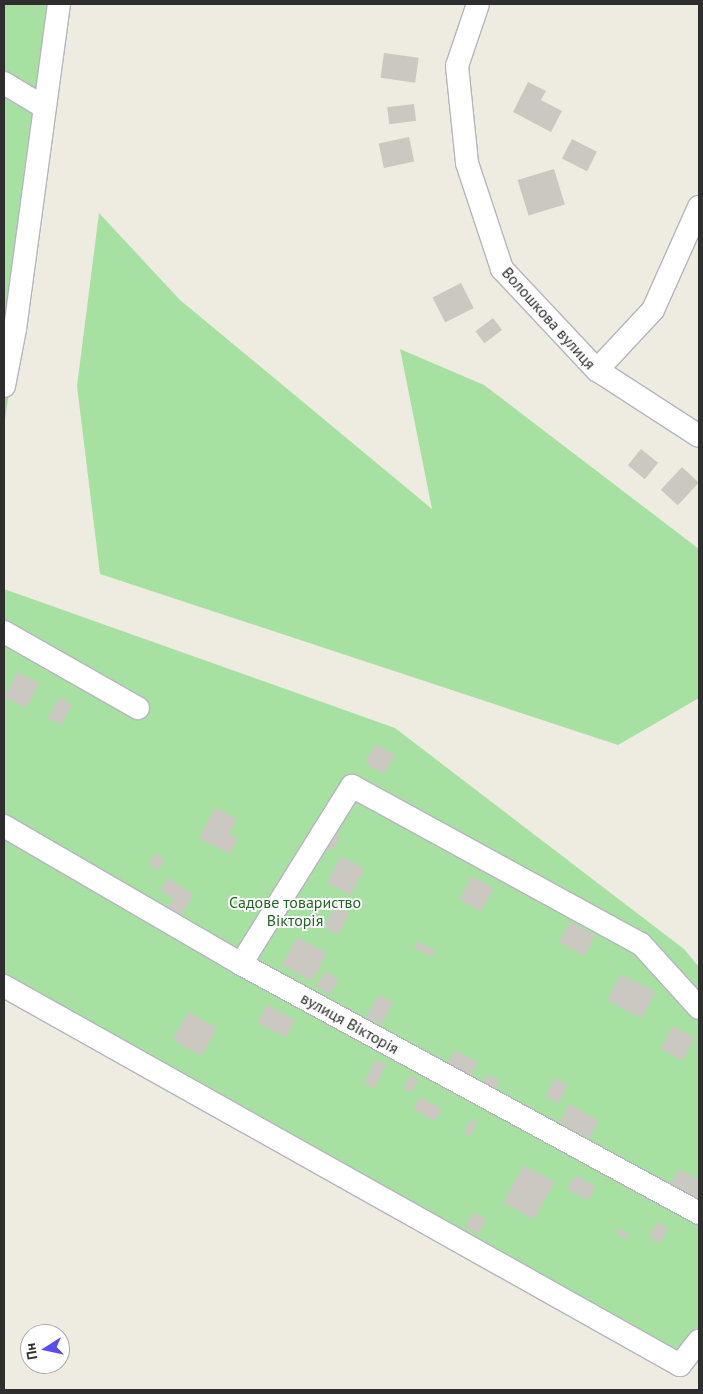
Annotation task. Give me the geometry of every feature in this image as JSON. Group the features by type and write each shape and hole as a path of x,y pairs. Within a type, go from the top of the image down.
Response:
{"street":[{"path":"4,386 9,326 59,4"},
{"name":"Волошкова вулиця","path":"478,4 457,66 468,163 502,269 597,370 699,436"},
{"path":"4,83 44,107"},
{"path":"597,370 653,310 699,207"},
{"path":"4,632 138,708"},
{"path":"241,964 352,786 641,944 699,1008"},
{"name":"вулиця Вікторія","path":"4,826 241,964 699,1213"},
{"path":"4,986 680,1365 699,1341"}],"green space":[{"path":"4,4 67,4 4,426"},
{"path":"99,213 180,300 432,509 400,349 484,385 699,549 699,698 618,745 100,574 77,386"},
{"name":"Садове товариство Вікторія","path":"4,589 395,728 684,949 699,967 699,1358 696,1361 4,988"}],"building":[{"path":"384,53 419,58 415,83 381,78"},
{"path":"528,82 546,91 541,100 562,111 551,132 513,112"},
{"path":"414,104 416,121 389,124 387,107"},
{"path":"409,137 414,161 384,168 379,143"},
{"path":"572,139 597,152 587,171 562,159"},
{"path":"554,169 565,204 528,215 518,180"},
{"path":"461,283 474,308 445,322 432,298"},
{"path":"493,318 502,330 484,343 475,331"},
{"path":"641,449 658,463 645,479 628,465"},
{"path":"682,467 699,483 678,505 661,490"},
{"path":"18,672 39,683 26,708 5,697"},
{"path":"59,697 72,704 61,725 48,718"},
{"path":"376,744 395,755 384,774 365,763"},
{"path":"215,807 237,819 229,834 238,838 230,854 199,838"},
{"path":"333,832 341,837 332,851 324,846"},
{"path":"155,853 165,859 159,870 148,864"},
{"path":"341,856 365,869 351,895 327,882"},
{"path":"472,876 494,888 481,912 459,900"},
{"path":"168,878 194,895 179,917 167,909 173,899 160,890"},
{"path":"335,906 349,913 338,935 324,927"},
{"path":"570,922 595,936 584,956 559,942"},
{"path":"297,937 327,953 312,981 282,965"},
{"path":"417,941 436,951 432,957 414,947"},
{"path":"325,971 339,979 330,995 316,987"},
{"path":"621,974 656,992 642,1018 607,1001"},
{"path":"378,995 393,1003 381,1025 366,1017"},
{"path":"267,1005 295,1020 286,1038 258,1023"},
{"path":"188,1012 217,1028 201,1056 172,1040"},
{"path":"673,1026 695,1038 682,1061 660,1049"},
{"path":"455,1050 478,1062 471,1075 448,1063"},
{"path":"375,1059 386,1064 375,1089 364,1084"},
{"path":"487,1074 500,1081 496,1090 482,1083"},
{"path":"410,1075 418,1079 411,1092 403,1088"},
{"path":"555,1078 568,1085 558,1104 545,1097"},
{"path":"420,1097 442,1109 435,1121 413,1109"},
{"path":"569,1104 599,1120 589,1139 559,1123"},
{"path":"471,1119 477,1122 470,1136 464,1133"},
{"path":"524,1165 555,1182 534,1220 503,1203"},
{"path":"679,1169 699,1180 698,1199 671,1184"},
{"path":"575,1175 596,1187 588,1201 567,1189"},
{"path":"473,1212 486,1219 478,1234 465,1227"},
{"path":"657,1222 668,1228 660,1243 649,1237"},
{"path":"618,1228 629,1234 627,1240 615,1233"}]}
